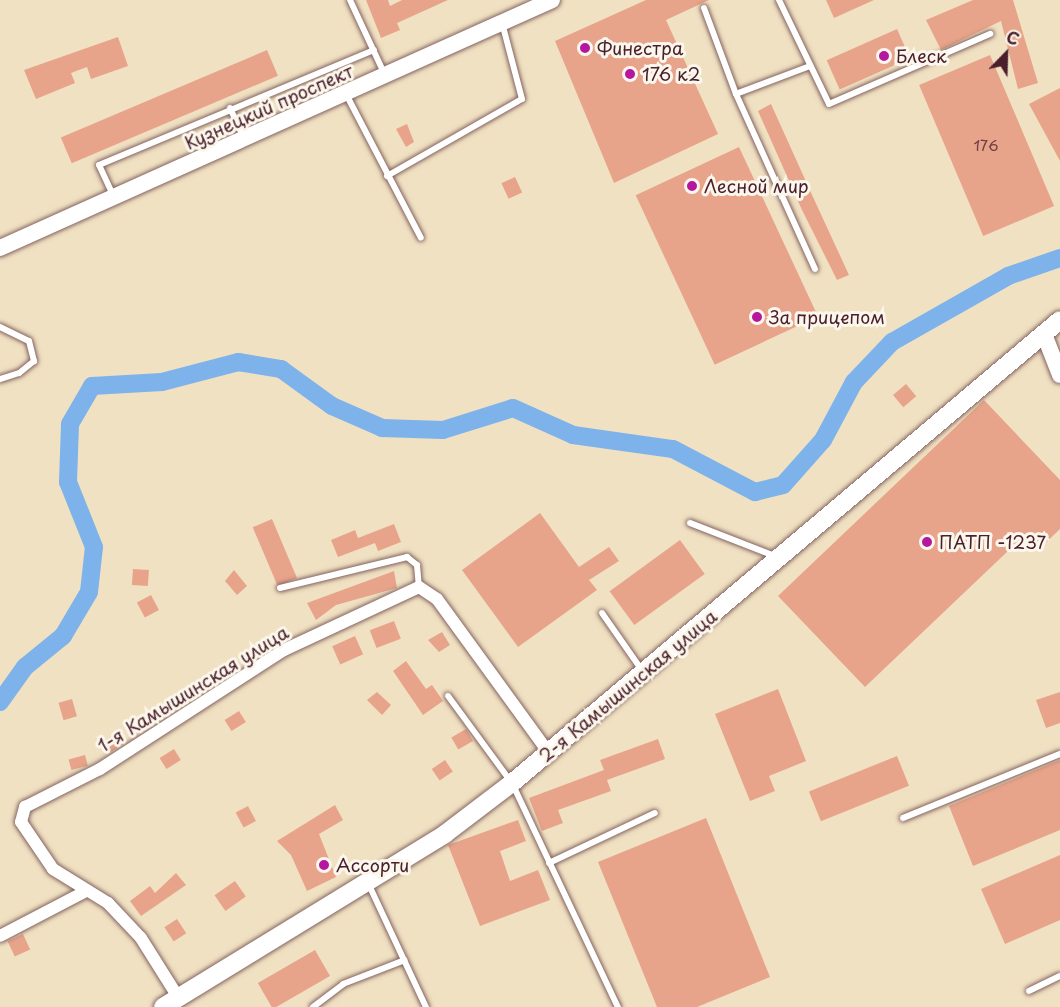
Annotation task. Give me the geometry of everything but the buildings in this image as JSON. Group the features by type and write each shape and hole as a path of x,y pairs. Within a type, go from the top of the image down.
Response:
{"main road":[{"name":"2-я Камышинская улица","path":"163,1007 179,1002 445,834 512,783 645,675 777,558 1060,320"}],"street":[{"name":"Кузнецкий проспект","path":"0,248 552,0"},
{"path":"1044,334 1060,375"},
{"path":"419,587 437,599 549,753"},
{"name":"1-я Камышинская улица","path":"179,1002 141,938 108,903 84,892 53,869 28,836 21,822 25,807 100,769 284,650 419,587"},
{"path":"0,936 84,892"}],"lane":[{"path":"350,0 385,76"},
{"path":"779,0 829,104 990,34"},
{"path":"704,8 736,94 815,269"},
{"path":"387,176 522,99 501,21"},
{"path":"114,196 99,165 230,108 374,50"},
{"path":"736,94 810,66"},
{"path":"346,94 421,238"},
{"path":"230,108 244,139"},
{"path":"0,327 29,341 34,361 19,374 0,379"},
{"path":"690,523 777,558"},
{"path":"280,588 407,557 417,565 419,587"},
{"path":"602,612 645,675"},
{"path":"448,696 512,783 618,1007"},
{"path":"903,818 1060,754"},
{"path":"549,863 655,813"},
{"path":"367,882 426,1007"},
{"path":"313,1007 343,984 405,960"},
{"path":"1029,991 1060,976"}],"waterway":[{"path":"0,702 25,667 63,636 89,592 94,547 68,482 70,424 92,386 162,382 238,362 281,369 332,406 382,428 443,430 513,408 573,435 673,449 755,492 783,485 823,440 854,382 892,342 1008,276 1060,258"}],"place":[{"name":"Финестра","path":"585,48"},
{"name":"Блеск","path":"884,56"},
{"name":"176 к2","path":"630,74"},
{"name":"Лесной мир","path":"692,186"},
{"name":"За прицепом","path":"757,317"},
{"name":"ПАТП -1237","path":"927,542"},
{"name":"Ассорти","path":"324,865"}]}
